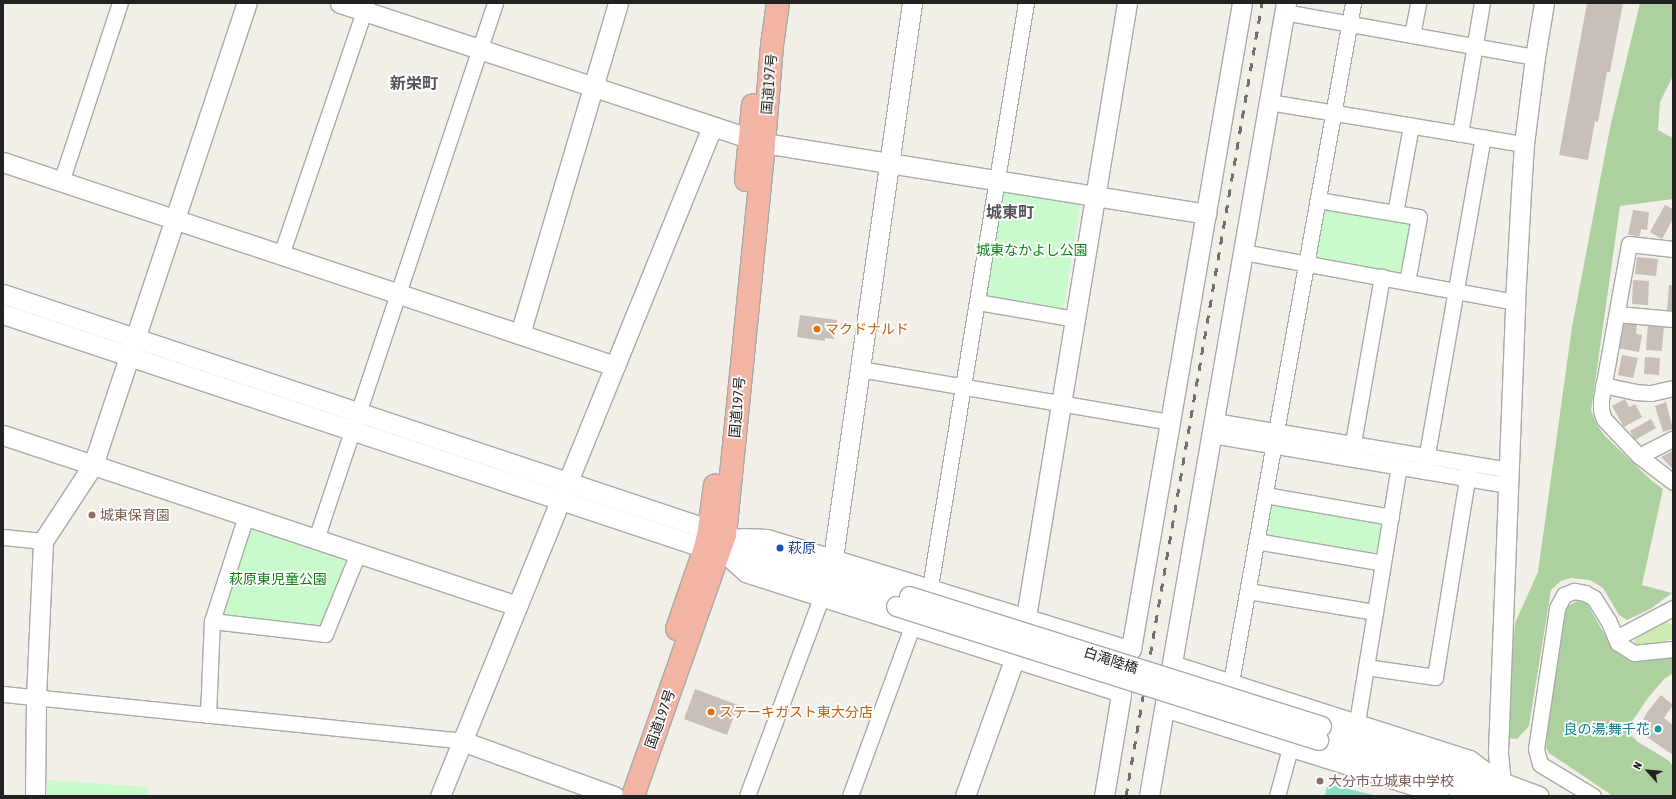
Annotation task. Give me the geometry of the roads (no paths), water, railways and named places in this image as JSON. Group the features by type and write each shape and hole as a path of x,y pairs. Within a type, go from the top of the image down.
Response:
{"highway":[{"name":"国道197号","path":"757,140 765,3"},
{"name":"国道197号","path":"633,796 715,541 728,385 757,140 778,3"},
{"name":"国道197号","path":"618,796 715,541"}],"street":[{"path":"61,182 120,3"},
{"path":"35,796 36,697 43,541 93,465 247,3"},
{"path":"340,3 365,7 480,50 712,127 757,140 889,163 1206,214"},
{"path":"316,539 495,3"},
{"path":"520,334 618,3"},
{"path":"833,558 912,3"},
{"path":"930,587 1026,3"},
{"path":"965,796 1014,660 1026,617 1127,3"},
{"path":"1104,796 1121,694 1116,683 1122,658 1131,649 1242,3"},
{"path":"1231,682 1353,3"},
{"path":"1412,35 1418,3"},
{"path":"1460,134 1482,3"},
{"path":"1504,791 1498,751 1515,302 1524,144 1535,57 1544,3"},
{"path":"281,255 365,7"},
{"path":"1149,796 1285,7 1349,24 1535,57"},
{"path":"1269,102 1524,144"},
{"path":"1395,213 1411,126"},
{"path":"440,796 712,127"},
{"path":"1425,463 1483,138"},
{"path":"3,162 615,366"},
{"path":"1318,200 1419,217 1407,282"},
{"path":"1673,249 1629,244 1603,385 1601,410 1604,419 1639,456 1673,482"},
{"path":"1243,252 1515,302"},
{"path":"1351,451 1382,277"},
{"path":"3,294 567,482 715,541 745,574 1121,694"},
{"path":"977,302 1075,319"},
{"path":"3,314 560,500 715,541 767,537 1131,649"},
{"path":"1617,314 1673,319"},
{"path":"860,369 1170,422"},
{"path":"1603,385 1635,392 1651,393 1673,388"},
{"path":"1213,428 1509,477"},
{"path":"3,435 517,606"},
{"path":"1639,456 1673,439"},
{"path":"1351,451 1399,466 1425,463"},
{"path":"1358,722 1399,466"},
{"path":"1366,667 1435,677 1468,470"},
{"path":"1265,495 1391,517"},
{"path":"208,715 212,621 246,516"},
{"path":"3,536 43,541"},
{"name":"白滝陸橋","path":"715,541 1320,733"},
{"path":"1256,541 1383,563"},
{"path":"212,621 325,634 358,553"},
{"path":"1248,591 1375,612"},
{"path":"1593,796 1540,764 1536,749 1557,608 1564,595 1574,591 1585,593 1594,598 1608,620 1618,643 1634,653 1673,650"},
{"path":"747,796 820,598"},
{"path":"1616,638 1673,608"},
{"path":"850,796 912,627"},
{"path":"1172,663 1470,758 1504,791"},
{"path":"3,694 462,741 614,796"},
{"path":"1164,708 1441,796"},
{"path":"1320,733 1471,774 1504,791 1539,796"},
{"path":"1320,733 1484,796"},
{"path":"1276,796 1290,748"}],"railway":[{"path":"1126,796 1262,3"}],"place":[{"name":"マクドナルド","path":"817,329"},
{"name":"城東保育園","path":"92,515"},
{"name":"萩原","path":"780,548"},
{"name":"ステーキガスト東大分店","path":"711,712"},
{"name":"良の湯;舞千花","path":"1658,729"},
{"name":"大分市立城東中学校","path":"1320,781"}],"district":[{"name":"新栄町","path":"414,83"},
{"name":"城東町","path":"1010,212"}],"park label":[{"name":"城東なかよし公園","path":"1032,250"},
{"name":"萩原東児童公園","path":"278,579"}]}
